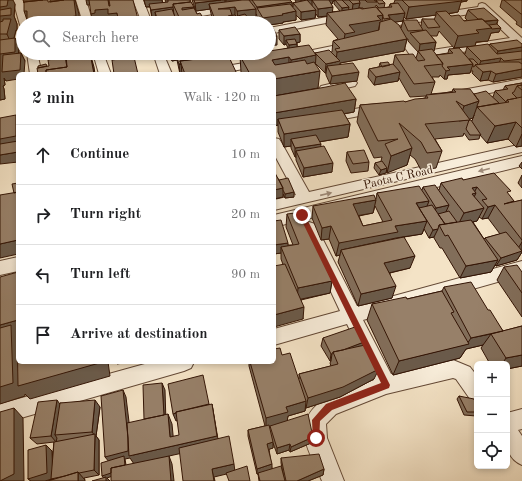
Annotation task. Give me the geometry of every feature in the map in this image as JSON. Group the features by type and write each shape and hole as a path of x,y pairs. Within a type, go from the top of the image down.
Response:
{"street":[{"path":"18,0 22,16"},
{"path":"81,0 86,16"},
{"path":"138,0 144,16"},
{"path":"475,0 520,42"},
{"path":"198,16 194,10 239,7"},
{"path":"397,22 485,9"},
{"path":"276,30 360,14"},
{"path":"382,32 395,26 416,56 520,42"},
{"path":"285,58 362,43"},
{"path":"33,60 36,72"},
{"path":"100,60 104,72"},
{"path":"161,60 165,72"},
{"path":"226,60 234,71 270,61"},
{"path":"313,91 351,84"},
{"path":"438,98 522,84"},
{"path":"310,121 392,106"},
{"path":"276,147 301,205 386,385"},
{"name":"Paota C Road","path":"276,205 301,205 522,148"},
{"path":"276,221 301,205 522,161"},
{"path":"0,268 16,264"},
{"path":"276,336 522,268"},
{"path":"0,414 177,364"},
{"path":"333,481 316,438 316,420 329,407 386,385 453,369 463,373 474,388"},
{"path":"510,422 522,418"},
{"path":"510,437 522,454"}],"building":[{"path":"0,0 8,0 7,6 0,7"},
{"path":"23,0 43,0 24,3"},
{"path":"43,0 48,0 48,2 74,0 76,16 27,16 27,11 24,11 24,2"},
{"path":"50,0 64,0 50,2"},
{"path":"89,0 108,0 110,6 109,0 133,0 137,16 118,16 117,13 108,14 108,9 95,10 95,13 91,14"},
{"path":"168,0 190,0 190,2 173,4 173,7 151,10 149,4 168,2"},
{"path":"194,0 221,0 195,3"},
{"path":"249,0 256,9 237,11 235,7 218,9 230,9 232,15 214,16 209,4"},
{"path":"252,0 290,0 292,2 257,7"},
{"path":"307,0 316,10 301,12 293,3"},
{"path":"312,0 329,0 333,7 318,9"},
{"path":"335,0 342,0 349,7 342,8"},
{"path":"349,0 359,0 360,3 353,4"},
{"path":"365,0 374,0 377,2 367,2"},
{"path":"376,0 382,0 385,3 379,4"},
{"path":"402,0 461,0 462,1 409,7"},
{"path":"504,0 522,0 522,14 521,14"},
{"path":"191,2 194,7 182,8 182,10 194,8 197,14 200,13 202,16 179,16 173,4"},
{"path":"398,3 405,13 388,15 390,18 384,19 383,15 377,8 392,7 390,4"},
{"path":"290,4 296,11 276,16 262,16 257,8"},
{"path":"376,7 383,15 377,16 381,20 349,25 355,32 345,34 327,13 360,8"},
{"path":"11,8 11,15 0,16 0,10"},
{"path":"484,8 498,20 485,21 478,19 468,10"},
{"path":"172,9 175,16 156,16 155,12"},
{"path":"446,11 451,16 459,15 464,21 482,19 492,28 476,30 479,33 458,36 436,12"},
{"path":"3,19 11,19 7,34 0,34 0,22 3,21"},
{"path":"391,19 399,25 407,39 337,52 335,49 340,48 333,41 379,30 380,22"},
{"path":"422,19 434,19 440,27 428,28"},
{"path":"403,20 417,20 423,30 408,31"},
{"path":"497,24 501,28 492,29 489,25"},
{"path":"295,27 300,34 284,36 279,30"},
{"path":"426,30 436,42 420,44 410,33"},
{"path":"15,38 15,52 0,54 0,40"},
{"path":"295,39 297,44 289,45 286,40"},
{"path":"517,40 522,44 522,47 498,51 490,44"},
{"path":"488,44 497,54 522,51 522,59 504,61 501,58 481,61 467,47"},
{"path":"309,45 316,55 291,60 289,57 276,59 276,50"},
{"path":"459,48 473,64 447,67 450,70 446,71 442,66 442,62 436,55 453,53 449,49"},
{"path":"432,49 443,64 424,66 435,82 414,84 395,55 413,54 418,61 425,60 418,51"},
{"path":"329,50 340,61 326,64 315,53"},
{"path":"16,54 16,60 21,60 20,70 2,72 3,55"},
{"path":"469,59 473,59 478,64 473,67 473,64"},
{"path":"48,60 66,60 67,67 46,70 46,72 38,72 37,68 49,66"},
{"path":"66,60 91,60 94,72 46,72 46,70 67,67"},
{"path":"112,60 135,60 138,72 114,72"},
{"path":"177,60 189,60 180,61 181,64 179,64"},
{"path":"230,60 236,72 184,72 180,61"},
{"path":"242,60 272,60 275,65 305,60 307,64 314,62 320,71 276,79 276,72 249,72"},
{"path":"388,62 390,65 382,67 380,63"},
{"path":"500,62 519,62 522,64 522,69 496,74 491,71 483,72 475,65"},
{"path":"353,63 359,72 332,76 327,66"},
{"path":"46,64 47,66 38,68 38,66"},
{"path":"393,64 400,72 376,77 369,69"},
{"path":"345,83 356,99 276,113 276,96"},
{"path":"522,83 522,85 517,86 512,93 517,98 507,100 506,102 495,91 508,89 505,86"},
{"path":"522,85 522,90 517,86"},
{"path":"453,89 470,89 479,101 464,106 456,101 470,120 425,124 442,151 427,153 421,142 399,123 412,148 391,156 385,144 398,139 378,141 360,105 405,102 415,99 428,98 426,95 456,92"},
{"path":"486,91 499,103 478,107 479,101 474,94"},
{"path":"522,97 522,128 516,122 495,126 477,107 509,102 507,100"},
{"path":"342,110 350,124 284,134 278,119"},
{"path":"16,115 16,136 0,139 0,118"},
{"path":"469,120 471,120 481,135 470,135 466,129"},
{"path":"316,135 321,144 295,148 291,139"},
{"path":"16,141 16,152 0,155 0,144"},
{"path":"324,146 333,163 304,168 296,151"},
{"path":"364,150 369,162 353,164 347,152"},
{"path":"382,161 387,168 381,170 375,163"},
{"path":"494,173 511,191 507,192 514,201 504,204 522,200 522,240 495,205 488,207 482,200 487,199 477,187 472,188 476,193 472,194 484,208 464,213 441,183"},
{"path":"276,175 283,188 276,190"},
{"path":"288,178 294,192 285,194 279,180"},
{"path":"16,183 16,192 14,193 12,184"},
{"path":"435,185 449,205 436,208 423,187"},
{"path":"419,186 429,201 416,203 427,221 395,226 398,232 339,243 331,226 322,228 313,206 374,195 376,200 353,204 363,226 392,220 377,193"},
{"path":"16,192 16,240 0,244 0,195"},
{"path":"432,205 445,224 439,225 438,229 433,230 419,208"},
{"path":"449,211 457,222 445,224 438,214"},
{"path":"303,212 332,281 298,288 281,247 299,244 287,214"},
{"path":"281,220 288,243 276,245 276,221"},
{"path":"471,220 498,260 466,266 448,235 445,236 439,225"},
{"path":"506,232 522,251 501,258 485,238"},
{"path":"404,237 415,256 384,263 396,286 361,294 341,250"},
{"path":"285,264 304,307 276,314 276,266"},
{"path":"517,265 522,272 522,293 504,267"},
{"path":"16,273 16,321 0,325 0,277"},
{"path":"471,282 503,331 471,338 444,287"},
{"path":"442,291 454,312 451,313 469,344 399,361 372,304 406,297 407,299"},
{"path":"11,325 13,383 0,387 0,328"},
{"path":"522,326 522,355 506,358 491,334"},
{"path":"355,327 364,342 331,354 323,338"},
{"path":"365,345 379,369 343,387 308,398 299,374 338,364 333,352"},
{"path":"280,348 282,355 290,353 306,401 286,407 288,412 266,418 251,364 276,364 276,349"},
{"path":"18,364 96,364 18,386"},
{"path":"203,375 209,404 173,414 168,384"},
{"path":"162,383 164,415 144,419 143,385"},
{"path":"123,390 128,451 105,457 101,396"},
{"path":"459,396 474,399 474,412 467,412"},
{"path":"57,400 51,436 30,438 38,402"},
{"path":"95,400 92,432 55,435 60,403"},
{"path":"212,404 217,436 129,456 127,423 168,414 170,437 179,435 176,412"},
{"path":"14,408 14,474 0,481 0,412"},
{"path":"308,414 313,437 291,447 290,444 277,448 270,426"},
{"path":"269,425 273,442 267,444 272,464 257,469 248,430"},
{"path":"95,434 94,470 78,472 51,479 54,442"},
{"path":"229,436 234,464 212,469 214,481 183,481 179,448"},
{"path":"46,445 47,473 28,479 28,450"},
{"path":"319,454 324,469 297,481 286,481 281,458"},
{"path":"124,456 125,465 111,468 111,473 102,476 101,463"},
{"path":"169,456 171,481 111,481 111,468"},
{"path":"247,466 250,481 229,481 226,473"},
{"path":"281,466 285,481 260,481 258,473"},
{"path":"78,472 78,481 48,481"},
{"path":"106,477 106,481 92,481"}],"route":[{"path":"302,215 386,385 329,407 316,420 316,438"}]}
